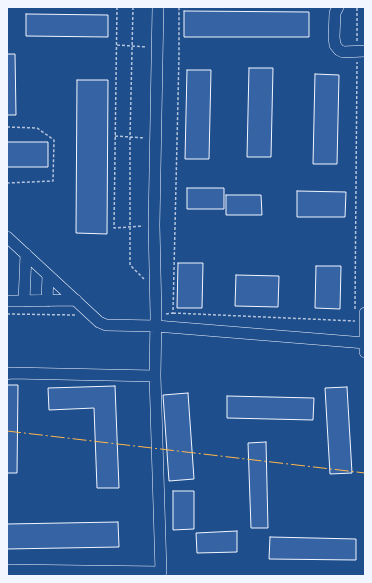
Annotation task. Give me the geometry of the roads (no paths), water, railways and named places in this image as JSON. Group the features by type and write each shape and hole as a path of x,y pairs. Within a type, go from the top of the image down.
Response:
{"street":[{"path":"7,570 161,572 155,376 156,321 154,225 158,7"},
{"path":"338,7 335,12 335,45 343,52 361,51"},
{"path":"7,237 91,315 99,322 106,325 156,321 362,345 360,313"},
{"path":"24,301 26,254"},
{"path":"47,301 48,275"},
{"path":"7,301 76,300"},
{"path":"7,374 155,376"}]}
